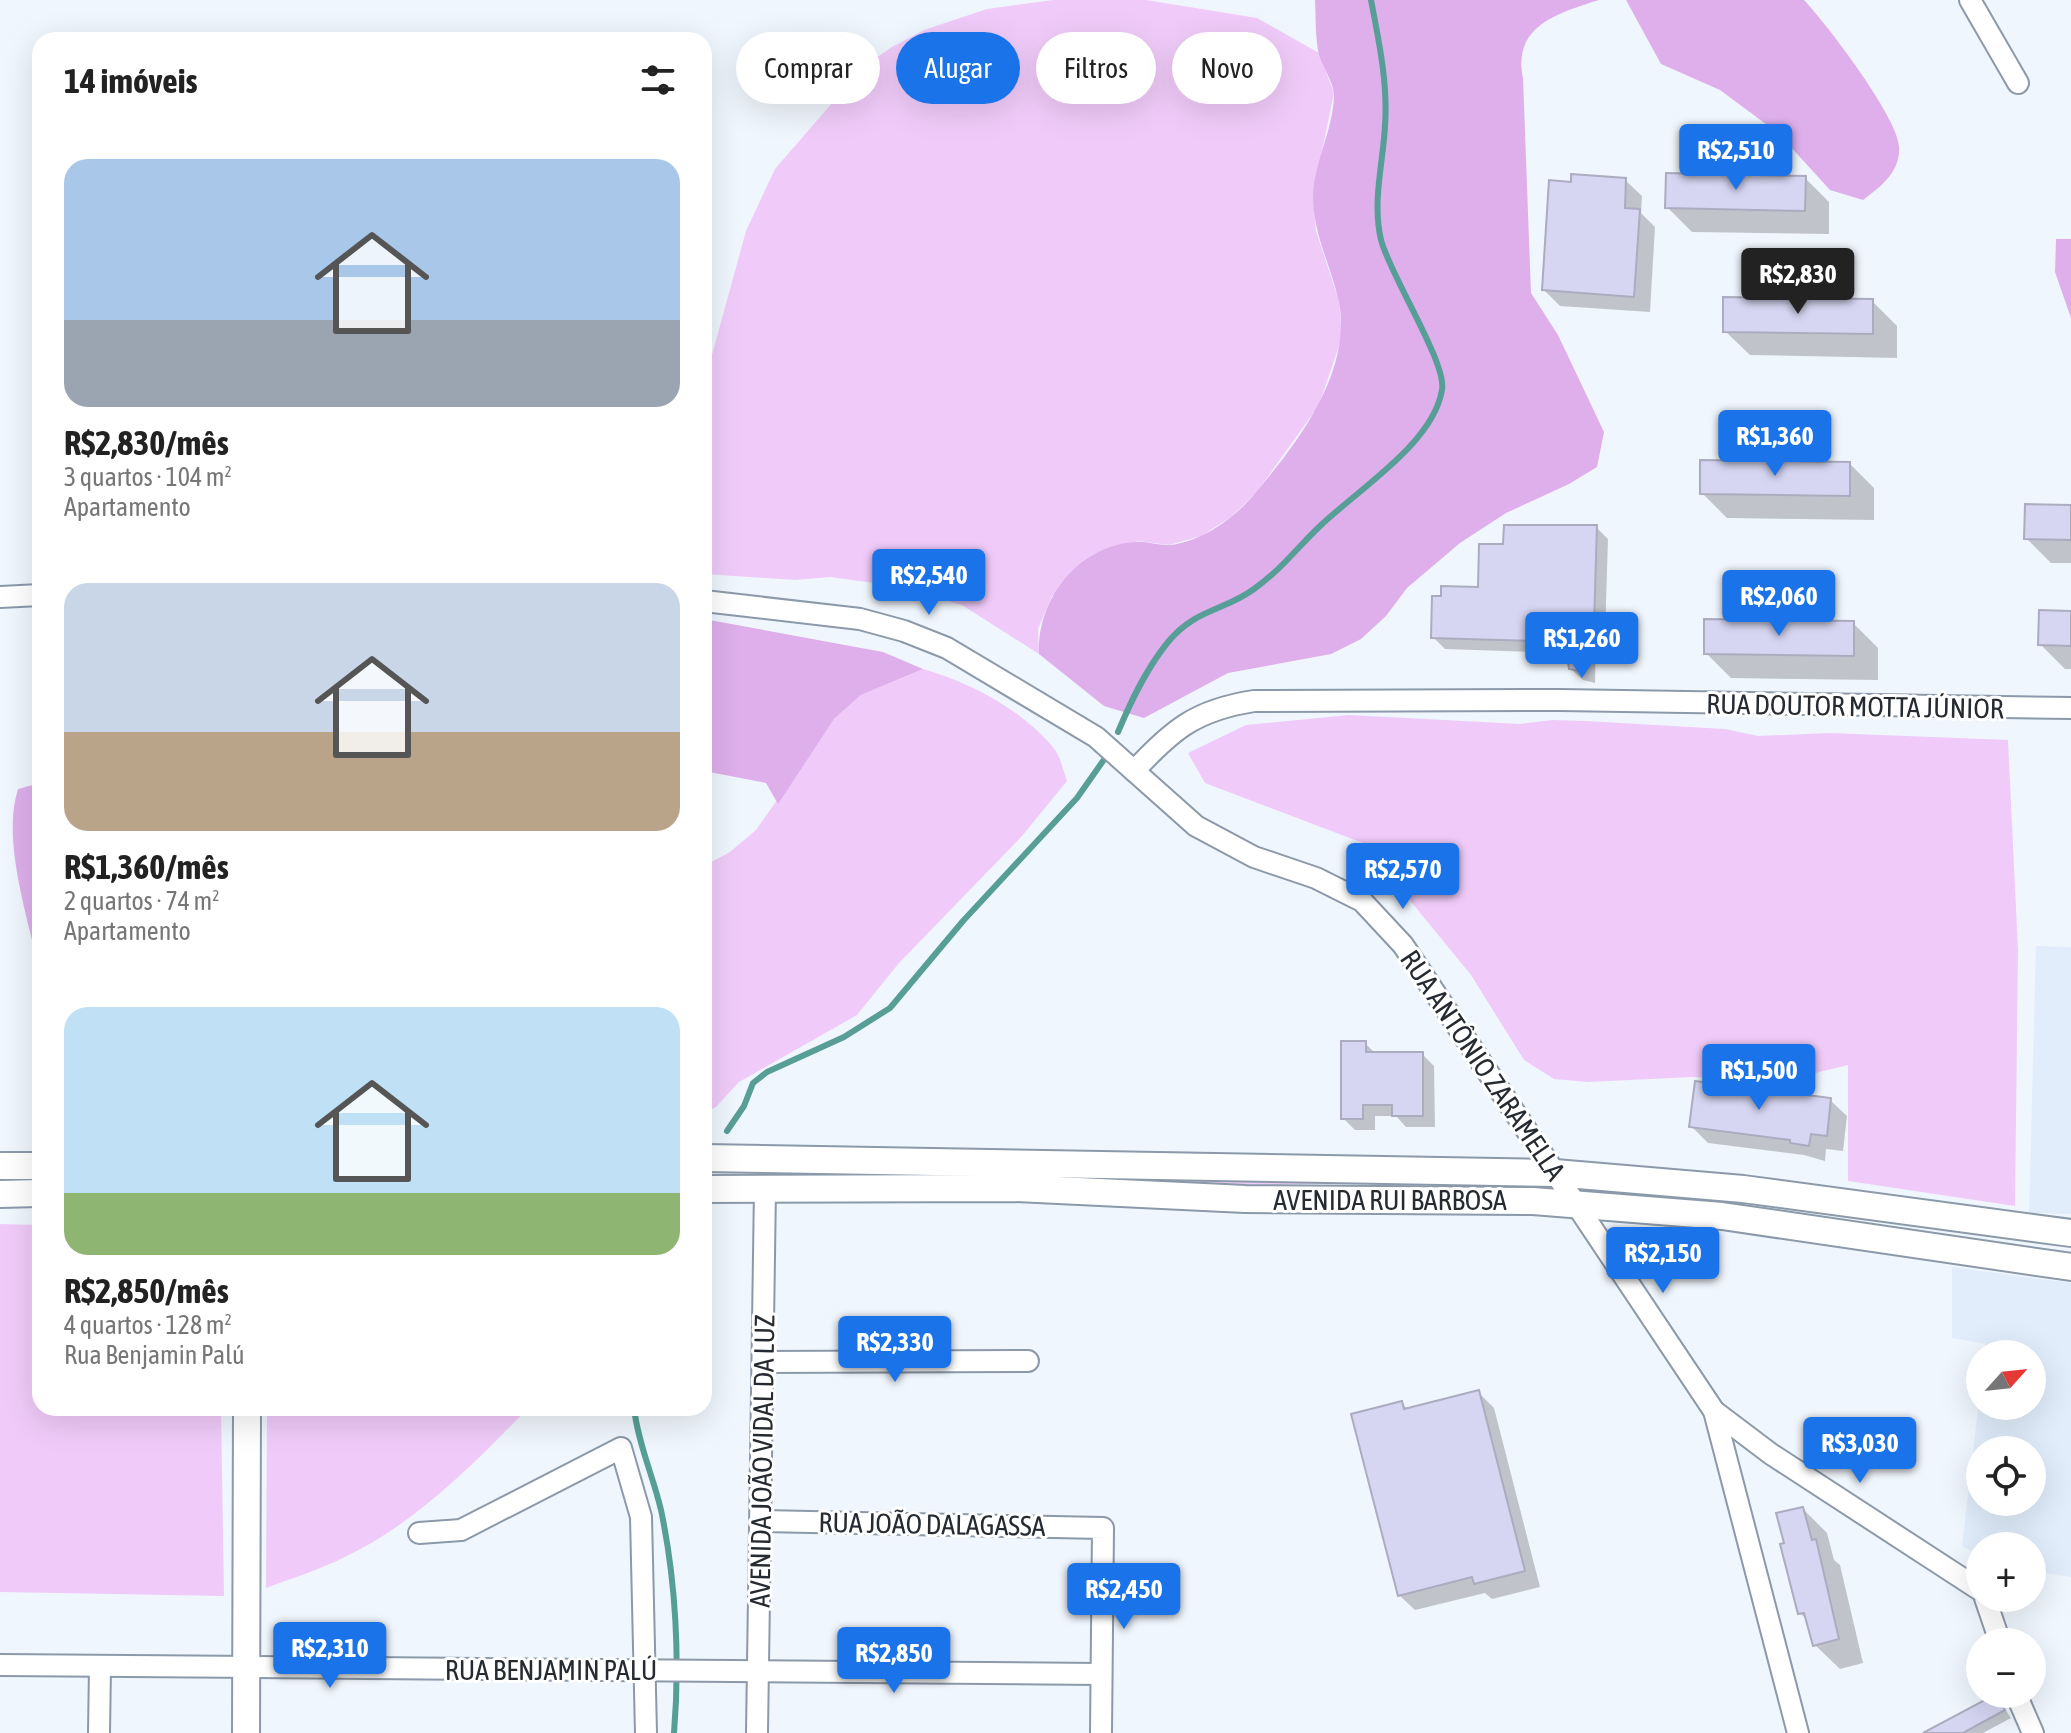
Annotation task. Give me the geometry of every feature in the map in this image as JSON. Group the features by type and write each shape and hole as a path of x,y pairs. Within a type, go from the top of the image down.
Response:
{"main road":[{"name":"AVENIDA RUI BARBOSA","path":"716,1158 1555,1173 1743,1189 2071,1233"},
{"path":"0,1166 32,1166"},
{"name":"AVENIDA RUI BARBOSA","path":"716,1189 1014,1188 1245,1199 1494,1199 1576,1203 1750,1219 2071,1267"},
{"path":"0,1194 32,1193"},
{"path":"246,1733 247,1416"}],"street":[{"path":"1979,3 2018,83"},
{"path":"0,597 32,595"},
{"name":"RUA ANTÔNIO ZARAMELLA","path":"712,602 860,619 904,631 947,648 1110,748 1171,806 1224,842 1343,890 1382,920 1403,945 1714,1411"},
{"name":"RUA DOUTOR MOTTA JÚNIOR","path":"1134,771 1193,717 1221,706 1254,701 1560,700 2071,708"},
{"name":"AVENIDA JOÃO VIDAL DA LUZ","path":"757,1733 765,1188"},
{"path":"763,1362 1028,1361"},
{"path":"1714,1411 1771,1454 1966,1581"},
{"path":"1714,1411 1798,1733"},
{"path":"419,1533 452,1532 469,1527 621,1448 641,1517 652,1670 646,1733"},
{"name":"RUA JOÃO DALAGASSA","path":"761,1521 1103,1528 1101,1674"},
{"name":"RUA BENJAMIN PALÚ","path":"0,1665 1101,1674"},
{"path":"99,1733 100,1666"},
{"path":"1101,1674 1101,1733"},
{"path":"2022,1708 2033,1733"}],"shaded area":[{"path":"1053,0 1146,0 1257,18 1282,32 1172,32 1172,104 1282,104 1282,32 1319,53 1334,93 1313,195 1316,231 1339,301 1342,337 1319,405 1256,493 1231,517 1201,536 1169,545 1137,541 1052,596 1038,629 1039,654 962,605 896,586 830,577 795,580 712,575 712,355 746,231 775,169 831,104 880,104 880,55 896,45 896,104 1020,104 1020,32 920,32 987,9"},
{"path":"1315,0 1599,0 1568,10 1542,24 1524,46 1521,60 1531,293 1558,335 1604,432 1597,467 1569,484 1506,513 1460,543 1407,588 1386,616 1361,639 1331,654 1228,673 1144,718 1104,706 1039,654 1040,634 1053,595 1079,565 1096,553 1135,542 1171,545 1184,542 1208,533 1239,510 1305,427 1330,379 1338,354 1341,328 1339,302 1319,237 1313,196 1334,94 1319,55"},
{"path":"1626,0 1804,0 1843,48 1886,114 1899,146 1893,171 1863,200 1830,190 1778,133 1720,90 1661,64"},
{"path":"2056,239 2071,239 2071,318 2055,272"},
{"path":"712,620 883,652 923,669 861,695 834,719 778,804 766,783 712,773"},
{"path":"923,669 958,681 993,698 1025,720 1055,749 1067,781 1022,836 899,963 857,1015 739,1082 712,1109 712,862 730,852 756,830 834,719 861,695"},
{"path":"1349,715 1520,724 1552,720 1586,721 1725,729 1758,736 1830,733 2008,740 2018,950 2015,1206 1848,1181 1848,1065 1795,1078 1692,1077 1588,1082 1554,1079 1524,1060 1471,975 1363,843 1205,783 1188,753 1246,725"},
{"path":"32,785 32,940 15,857 14,810 18,789"},
{"path":"2036,946 2071,947 2071,1214 2029,1213"},
{"path":"1086,1174 1190,1174 1339,1183 1222,1187 1085,1181"},
{"path":"0,1224 32,1225 32,1416 221,1416 224,1596 0,1592"},
{"path":"1952,1267 2071,1283 2071,1577 2046,1573 2046,1532 1966,1532 1966,1548 1962,1546 1966,1512 1966,1516 2046,1516 2046,1436 1975,1436 1977,1420 2046,1420 2046,1340 1952,1338"},
{"path":"267,1416 520,1416 444,1490 397,1526 337,1561 266,1588"}],"building":[{"path":"1666,173 1806,176 1805,211 1665,208"},
{"path":"1571,174 1626,178 1625,208 1640,209 1634,297 1542,290 1549,180 1571,182"},
{"path":"1723,297 1873,299 1873,334 1723,332"},
{"path":"1700,460 1850,462 1850,496 1700,494"},
{"path":"2025,504 2071,505 2071,540 2024,539"},
{"path":"1504,525 1597,525 1594,624 1585,624 1584,672 1569,669 1565,642 1431,638 1432,596 1441,596 1441,586 1478,587 1479,544 1503,544"},
{"path":"2039,610 2071,611 2071,646 2038,645"},
{"path":"1704,619 1854,621 1854,656 1704,654"},
{"path":"1341,1041 1366,1041 1366,1052 1423,1052 1423,1116 1392,1116 1392,1105 1363,1105 1363,1119 1341,1119"},
{"path":"1695,1081 1831,1098 1827,1136 1811,1134 1809,1146 1790,1143 1790,1140 1689,1127"},
{"path":"1479,1390 1525,1571 1474,1584 1472,1577 1398,1596 1351,1414 1402,1401 1404,1409"},
{"path":"1803,1507 1812,1540 1816,1539 1839,1639 1813,1646 1804,1613 1798,1614 1780,1544 1784,1543 1776,1513"},
{"path":"1970,1708 2005,1710 1963,1733 1923,1733"}],"waterway":[{"path":"1118,732 1146,674 1178,631 1243,596 1273,574 1319,527 1409,447 1436,410 1442,390 1436,360 1381,240 1378,197 1385,94 1371,0"},
{"path":"727,1131 744,1106 753,1083 767,1072 844,1037 890,1008 963,921 1077,798 1103,761"},
{"path":"636,1416 661,1510 670,1565 677,1678 674,1733"}]}
